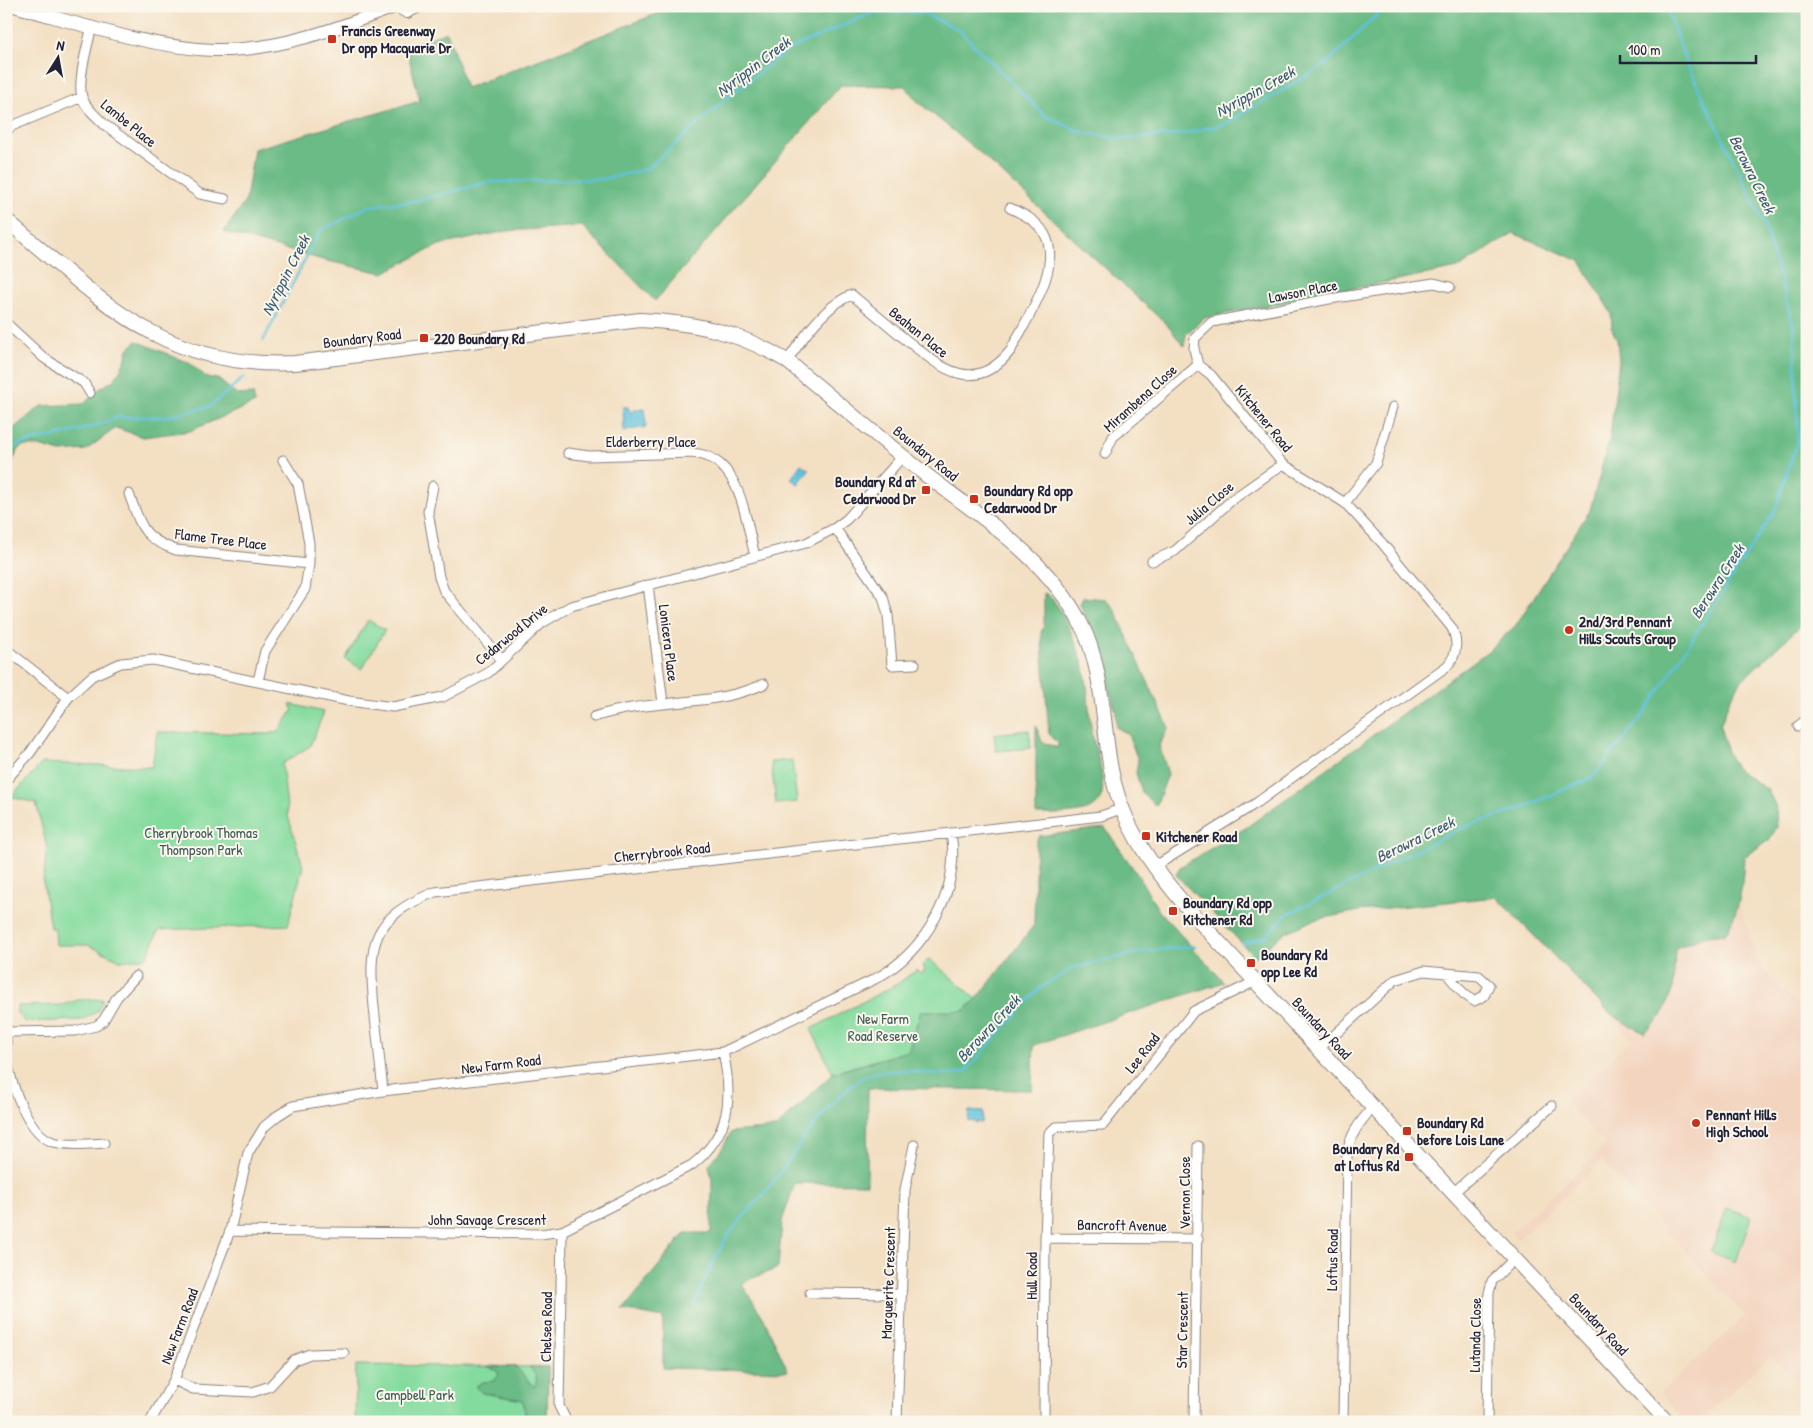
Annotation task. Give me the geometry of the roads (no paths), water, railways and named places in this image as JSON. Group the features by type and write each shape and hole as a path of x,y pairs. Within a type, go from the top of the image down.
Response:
{"main road":[{"path":"14,6 188,48 234,49 292,40 397,6 407,12 418,6"},
{"name":"Boundary Road","path":"6,220 111,308 146,331 188,350 241,363 295,363 640,320 683,322 710,327 759,344 787,361 1027,554 1066,598 1082,625 1091,652 1106,721 1110,762 1122,809 1143,853 1171,889 1667,1422"}],"street":[{"name":"Lambe Place","path":"92,26 81,81 82,97 91,112 104,125 200,194 225,199"},
{"path":"6,131 12,126 82,97"},
{"name":"Beahan Place","path":"787,361 807,332 842,299 852,296 944,370 972,375 989,371 1002,362 1011,350 1050,268 1049,252 1044,233 1032,219 1010,208"},
{"name":"Lawson Place","path":"1198,365 1194,349 1195,338 1212,322 1329,299 1434,283 1450,287"},
{"path":"6,324 44,358 84,383 90,393"},
{"name":"Mirambena Close","path":"1105,454 1113,437 1198,365"},
{"name":"Kitchener Road","path":"1154,867 1258,802 1452,660 1456,646 1452,628 1382,543 1345,503 1283,464 1211,375 1198,365"},
{"path":"1345,503 1376,463 1393,407"},
{"name":"Elderberry Place","path":"568,453 589,456 692,453 708,456 722,465 734,479 756,556"},
{"name":"Cedarwood Drive","path":"6,780 30,753 68,698 92,676 121,663 153,660 349,701 393,707 443,698 488,673 542,622 564,610 586,601 806,543 835,528 858,508 903,456"},
{"path":"258,681 265,651 305,589 309,564 309,543 298,484 283,460"},
{"name":"Julia Close","path":"1152,561 1175,550 1232,499 1283,464"},
{"path":"433,486 428,511 439,577 444,591 501,659"},
{"name":"Flame Tree Place","path":"129,494 142,528 156,543 176,550 309,564"},
{"path":"835,528 883,597 888,615 892,665 916,664"},
{"name":"Lonicera Place","path":"648,585 663,703"},
{"path":"6,649 68,698"},
{"name":"Lonicera Place","path":"594,717 624,708 738,695 764,684"},
{"path":"1798,726 1807,719"},
{"name":"Cherrybrook Road","path":"383,1091 371,974 375,942 385,924 408,903 435,892 1102,816 1122,809"},
{"name":"New Farm Road","path":"150,1422 174,1380 230,1231 248,1153 264,1127 293,1106 383,1091 723,1052 874,980 887,973 909,955 928,932 940,908 953,860 951,833"},
{"path":"1319,1049 1395,980 1424,971 1446,973 1479,976 1489,985 1484,996 1474,1001 1464,994 1446,973"},
{"path":"6,1032 75,1031 96,1026 103,1021 117,997 136,976"},
{"name":"Lee Road","path":"1051,1130 1060,1126 1103,1125 1194,1011 1256,981"},
{"path":"6,1029 7,1058 13,1084 37,1132 52,1142 75,1144 104,1143"},
{"name":"John Savage Crescent","path":"230,1231 531,1234 562,1231 692,1165 707,1154 722,1130 726,1118 728,1077 723,1052"},
{"path":"1453,1193 1552,1106"},
{"name":"Loftus Road","path":"1343,1422 1347,1154 1349,1141 1356,1127 1373,1107"},
{"name":"Hull Road","path":"1044,1422 1047,1141 1051,1130"},
{"name":"Marguerite Crescent","path":"897,1422 905,1190 914,1145"},
{"name":"Vernon Close","path":"1198,1146 1198,1239"},
{"name":"Chelsea Road","path":"562,1231 558,1406 567,1422"},
{"name":"Bancroft Avenue","path":"1045,1238 1198,1239"},
{"name":"Star Crescent","path":"1194,1422 1198,1239"},
{"name":"Lutanda Close","path":"1487,1422 1489,1293 1492,1281 1515,1258"},
{"path":"810,1293 900,1294"},
{"path":"174,1380 194,1389 253,1392 270,1386 294,1360 310,1354 344,1353"}],"water":[{"path":"623,407 628,407 631,413 633,413 633,410 645,409 646,427 624,431"},
{"path":"801,464 809,470 798,484 791,479"},
{"path":"969,1111 983,1112 982,1123 968,1121"}],"waterway":[{"name":"Nyrippin Creek","path":"263,341 320,231 369,206 421,200 488,182 603,179 647,169 726,99 789,49 874,12 922,13 958,29 1044,115 1081,132 1123,139 1184,134 1225,124 1325,65 1386,6"},
{"name":"Berowra Creek","path":"1242,944 1266,936 1286,915 1460,829 1519,809 1593,777 1647,710 1775,510 1798,439 1794,328 1765,226 1686,62 1666,6"},
{"name":"Nyrippin Creek","path":"6,453 20,444 89,428 118,417 164,417 211,406 244,377"},
{"name":"Berowra Creek","path":"694,1305 713,1262 731,1231 766,1191 830,1106 845,1091 860,1080 875,1073 898,1070 942,1074 965,1072 1040,988 1075,967 1146,951 1195,946"}],"place":[{"name":"Francis Greenway Dr opp Macquarie Dr","path":"332,39"},
{"name":"220 Boundary Rd","path":"424,338"},
{"name":"Boundary Rd at Cedarwood Dr","path":"926,490"},
{"name":"Boundary Rd opp Cedarwood Dr","path":"974,499"},
{"name":"2nd/3rd Pennant Hills Scouts Group","path":"1569,630"},
{"name":"Kitchener Road","path":"1146,836"},
{"name":"Boundary Rd opp Kitchener Rd","path":"1173,911"},
{"name":"Boundary Rd opp Lee Rd","path":"1251,963"},
{"name":"Pennant Hills High School","path":"1696,1123"},
{"name":"Boundary Rd before Lois Lane","path":"1407,1131"},
{"name":"Boundary Rd at Loftus Rd","path":"1409,1157"}],"park label":[{"name":"Cherrybrook Thomas Thompson Park","path":"201,840"},
{"name":"New Farm Road Reserve","path":"883,1026"},
{"name":"Campbell Park","path":"415,1394"}]}
